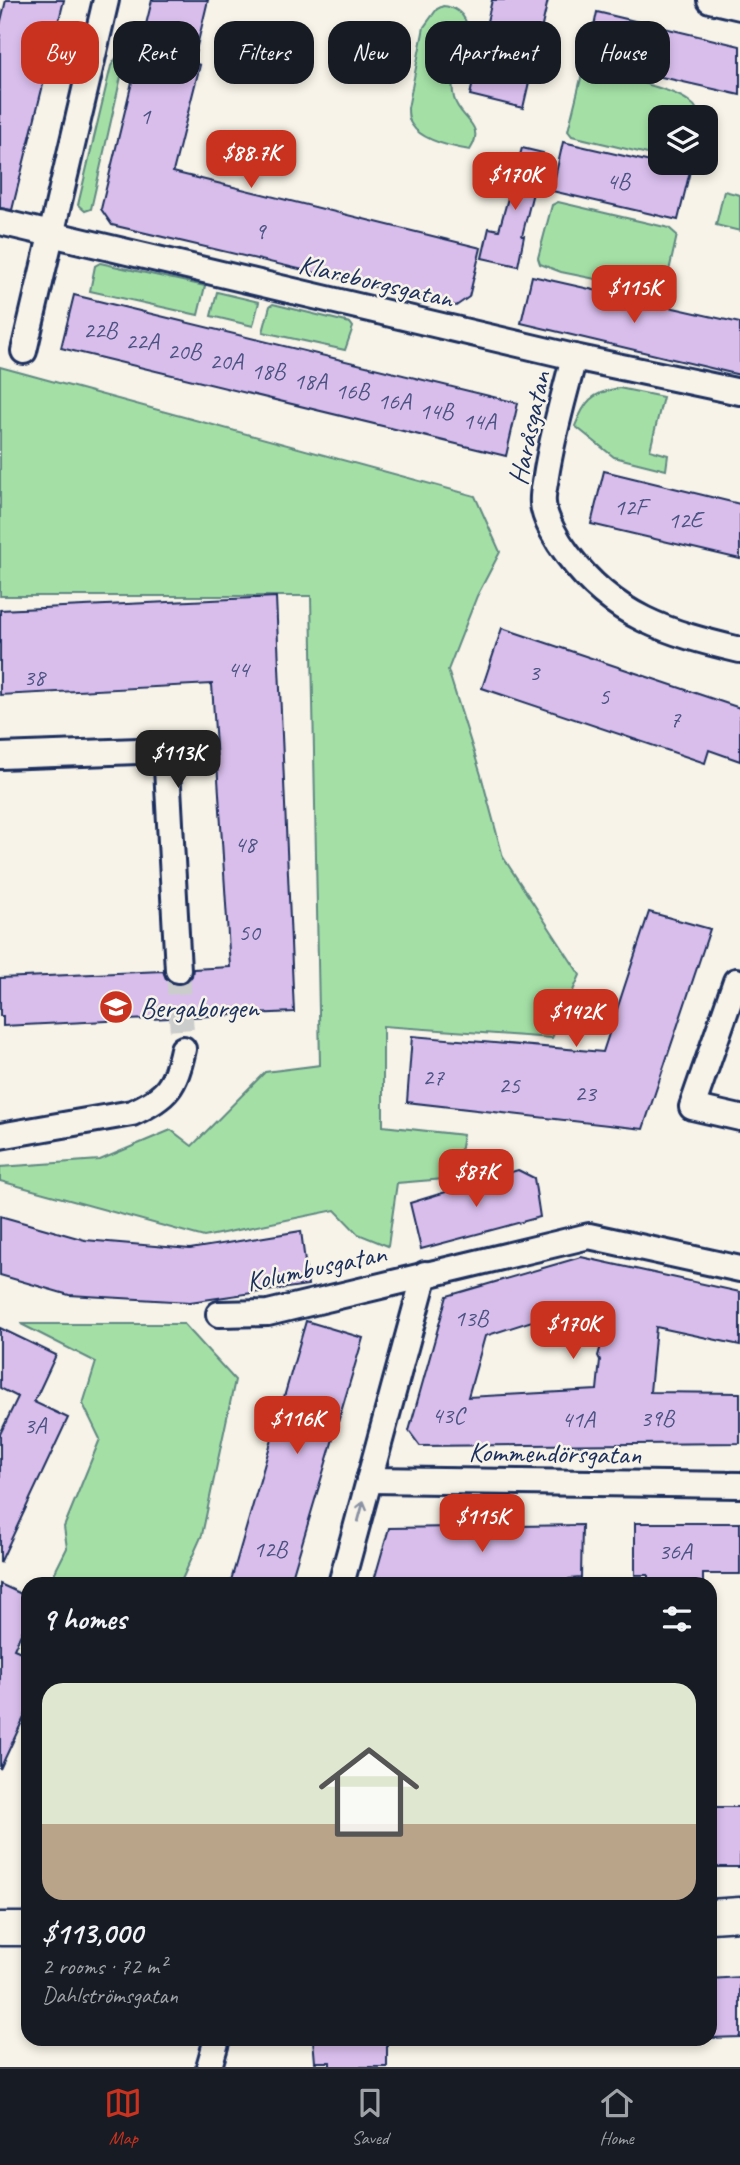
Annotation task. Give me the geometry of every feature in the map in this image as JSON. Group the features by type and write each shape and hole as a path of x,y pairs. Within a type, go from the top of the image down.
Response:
{"street":[{"path":"24,351 106,0"},
{"path":"710,0 740,7"},
{"name":"Klareborgsgatan","path":"0,222 574,357 740,393"},
{"name":"Haråsgatan","path":"574,357 549,457 543,504 556,538 583,574 608,598 647,622 689,638 740,650"},
{"path":"0,756 166,750 178,970"},
{"path":"736,981 692,1107 740,1118"},
{"path":"0,1136 132,1113 152,1104 177,1076 183,1049"},
{"name":"Kolumbusgatan","path":"219,1314 268,1313 589,1236 740,1269"},
{"path":"343,1577 425,1274"},
{"name":"Kommendörsgatan","path":"369,1480 740,1485"},
{"path":"717,1916 740,1914"},
{"path":"0,1929 21,1929"},
{"path":"209,2067 215,2046"}],"green space":[{"path":"443,6 451,8 462,15 465,21 428,21 437,9"},
{"path":"424,27 425,84 453,84 457,105 474,128 474,141 470,150 430,139 417,131 408,117"},
{"path":"113,63 113,84 119,84 91,209 85,211 78,205"},
{"path":"580,84 646,84 671,92 694,105 648,105 648,154 572,136 568,131"},
{"path":"724,191 740,195 740,231 716,225"},
{"path":"558,202 669,228 677,235 667,280 625,285 561,272 540,264 538,258 552,205"},
{"path":"100,263 205,286 198,315 90,291 95,266"},
{"path":"217,292 259,302 253,326 211,316"},
{"path":"273,304 350,323 353,327 345,350 263,332 270,306"},
{"path":"0,367 475,496 500,552 477,596 448,670 503,857 580,975 552,1038 383,1026 383,1126 463,1135 456,1178 397,1183 388,1246 358,1234 335,1210 204,1237 0,1181 0,1167 100,1160 171,1130 192,1146 265,1072 320,1065 311,596 0,596"},
{"path":"619,388 663,397 650,450 668,455 666,470 614,457 575,426 590,400"},
{"path":"21,1324 184,1324 235,1380 202,1535 183,1577 52,1577 67,1548 64,1527 100,1439 83,1404 96,1362"}],"building":[{"path":"6,0 64,0 59,21 21,21 21,84 43,84 12,210 0,208 0,25"},
{"path":"152,0 208,0 200,34 200,21 147,21"},
{"path":"492,0 548,0 543,21 487,21"},
{"path":"597,12 635,21 595,21"},
{"path":"670,29 740,46 740,95 670,79"},
{"path":"132,84 195,84 173,172 481,248 469,297 456,306 112,225 101,209"},
{"path":"473,84 529,84 523,108 470,95"},
{"path":"563,142 648,161 648,175 689,175 678,220 552,191"},
{"path":"522,148 543,153 522,236 518,266 482,258 489,228 499,230"},
{"path":"532,276 740,323 740,375 521,323"},
{"path":"74,295 518,403 506,456 61,348"},
{"path":"604,471 740,504 740,559 591,524"},
{"path":"276,597 294,1012 3,1026 3,1016 0,1016 0,978 163,971 166,979 178,985 187,982 193,969 230,967 212,684 0,695 0,610"},
{"path":"502,628 740,708 740,761 709,750 705,763 482,688"},
{"path":"649,912 710,929 643,1129 407,1102 412,1036 603,1052"},
{"path":"518,1170 534,1178 540,1217 421,1249 410,1203"},
{"path":"0,1216 85,1240 190,1249 301,1231 308,1285 190,1302 69,1295 0,1275"},
{"path":"581,1257 740,1292 740,1345 656,1327 650,1392 740,1393 740,1443 420,1446 409,1431 447,1296","holes":["579,1306 610,1314 598,1356 600,1360 597,1390 468,1397 485,1336"]},
{"path":"306,1321 363,1338 292,1577 232,1577"},
{"path":"0,1328 56,1355 34,1402 68,1418 0,1563 0,1434 18,1397 0,1388"},
{"path":"635,1523 740,1523 740,1574 703,1574 703,1577 635,1575"},
{"path":"582,1525 581,1577 375,1577 389,1528"},
{"path":"0,1584 21,1594 21,1634 14,1649 21,1652 21,1724 0,1769"},
{"path":"717,1807 740,1807 740,1867 717,1867"},
{"path":"740,1977 740,2037 717,2038 717,1979"},
{"path":"314,2046 387,2046 387,2067 330,2067 330,2062 315,2062"}],"tunnel":[{"path":"178,970 183,1049"}],"place":[{"name":"Bergaborgen","path":"116,1007"}]}
